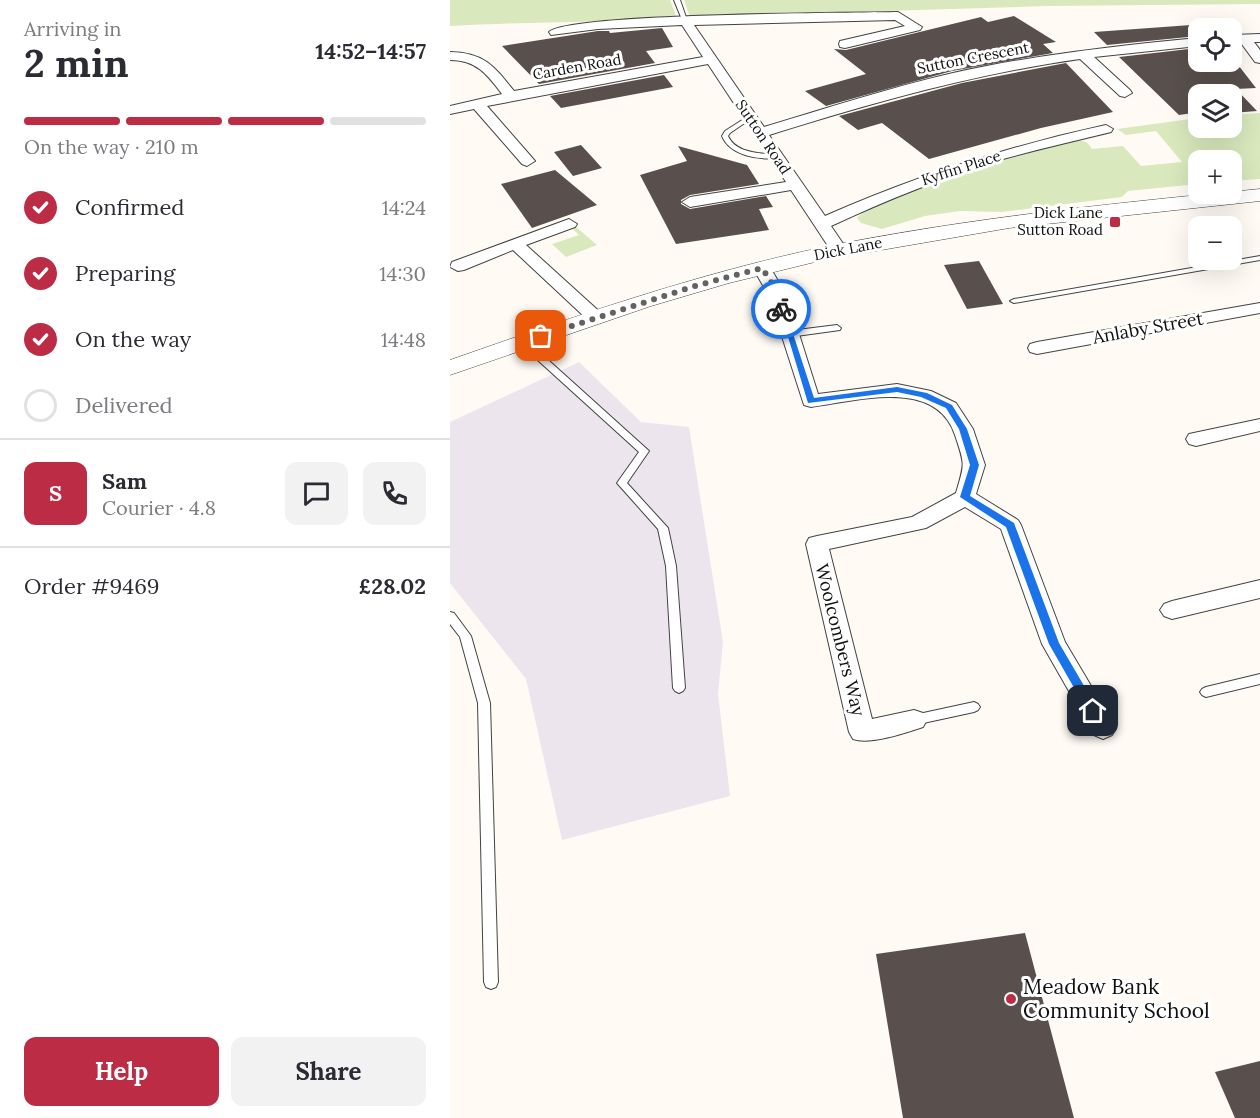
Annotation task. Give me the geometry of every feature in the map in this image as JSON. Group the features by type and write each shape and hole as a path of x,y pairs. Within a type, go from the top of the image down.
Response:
{"street":[{"path":"555,32 598,26 761,17 898,16 916,27 844,44"},
{"name":"Sutton Road","path":"686,22 840,251"},
{"path":"1242,39 1260,38"},
{"name":"Sutton Crescent","path":"760,133 920,85 985,70 1084,55 1188,43"},
{"path":"1242,43 1260,59"},
{"path":"1084,55 1125,93"},
{"path":"450,56 468,56 479,60 511,96"},
{"name":"Carden Road","path":"450,110 511,96 711,60"},
{"path":"477,103 527,161"},
{"name":"Kyffin Place","path":"821,224 881,196 933,176 1050,140 1106,129"},
{"path":"690,202 795,185"},
{"name":"Dick Lane","path":"450,369 523,342 695,286 840,251 950,230 1051,216 1260,195"},
{"path":"458,266 569,224"},
{"path":"515,243 595,318"},
{"path":"762,268 778,296 811,401 897,390 924,394 949,406 963,429 975,465 965,497 1010,525 1054,644 1103,728"},
{"name":"Anlaby Street","path":"1037,348 1260,308"},
{"path":"1196,439 1260,425"},
{"name":"Woolcombers Way","path":"914,720 862,732 816,544 918,523 965,497"},
{"path":"1172,610 1260,589"}],"lane":[{"path":"677,0 686,22"},
{"path":"750,117 727,132 725,136 728,144 738,150 777,158"},
{"path":"1014,301 1260,258"},
{"path":"789,334 837,328"},
{"path":"523,342 540,360 644,451 622,483 663,528 671,566 679,688"},
{"path":"450,616 465,636 484,703 491,982"},
{"path":"1206,693 1260,679"},
{"path":"914,720 974,707"}],"shaded area":[{"path":"579,362 641,422 689,427 723,642 718,694 730,796 562,840 526,679 450,583 450,422"}],"green space":[{"path":"450,0 670,0 677,19 450,26"},
{"path":"684,0 1260,0 1260,4 1048,6 690,17"},
{"path":"1260,113 1260,179 1242,180 1242,150 1188,150 1188,185 1128,191 1122,197 1001,212 960,211 925,216 882,229 861,223 857,218 895,197 928,184 1003,159 1065,142 1084,141 1092,149 1123,146 1141,166 1182,162 1156,131 1126,135 1117,129 1188,119 1188,138 1242,138 1242,114"},
{"path":"575,226 597,245 566,257 552,244 579,235 571,227"}],"building":[{"path":"1014,16 1056,42 1043,44 1053,53 952,71 826,106 805,91 866,74 834,49 846,50 981,17 988,22"},
{"path":"1188,25 1188,37 1107,45 1094,32"},
{"path":"662,28 673,47 646,51 655,63 539,84 502,46 598,31 609,31 610,33"},
{"path":"1188,49 1188,72 1242,72 1242,70 1256,88 1242,89 1242,84 1188,84 1188,114 1179,115 1119,57"},
{"path":"1066,63 1113,112 1041,128 929,159 882,123 858,130 839,116 962,83"},
{"path":"664,75 673,87 561,108 550,96"},
{"path":"1242,95 1257,111 1242,112"},
{"path":"581,145 602,168 573,176 554,152"},
{"path":"678,146 747,165 759,184 690,195 681,200 681,204 690,209 766,196 773,207 759,209 769,230 676,244 640,175 687,161"},
{"path":"555,170 597,205 532,228 501,184"},
{"path":"979,261 1003,304 967,309 944,265"},
{"path":"1025,933 1074,1118 903,1118 876,954"},
{"path":"1260,1061 1260,1118 1235,1118 1215,1072"}],"way so far":[{"path":"541,336 695,286 762,268 773,285 781,309"}],"place":[{"name":"Dick Lane Sutton Road","path":"1115,222"},
{"name":"Meadow Bank Community School","path":"1011,999"}],"route":[{"path":"781,309 811,401 897,390 924,394 949,406 963,429 975,465 965,497 1010,525 1054,644 1093,711"}]}
